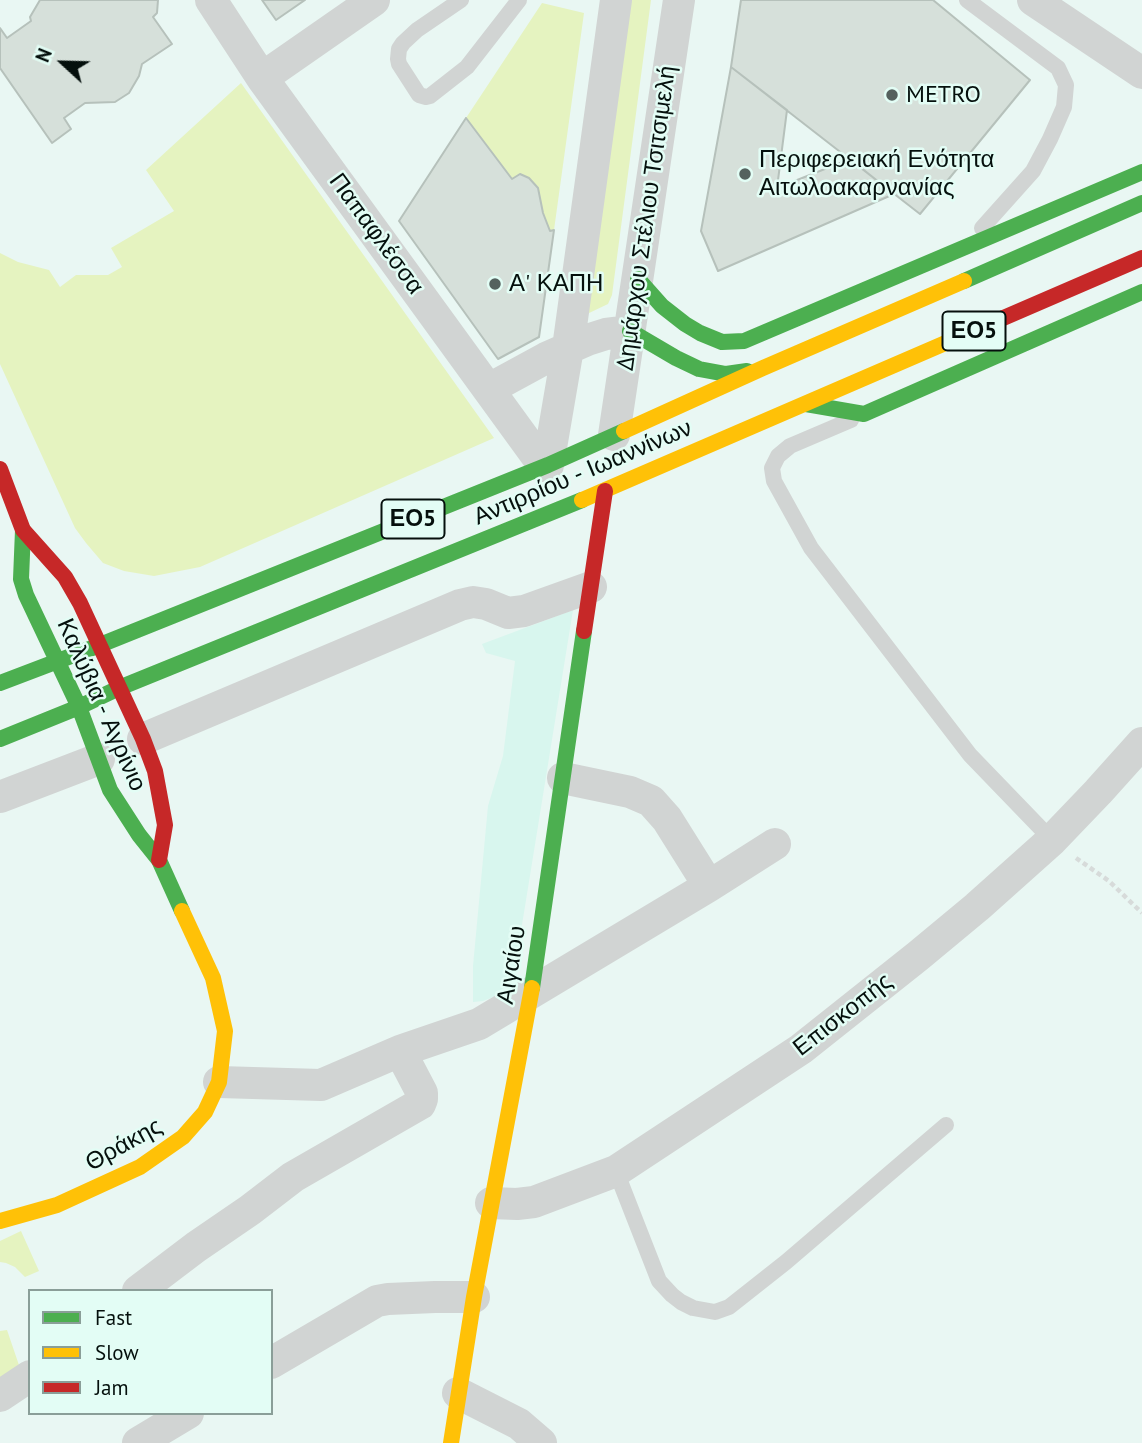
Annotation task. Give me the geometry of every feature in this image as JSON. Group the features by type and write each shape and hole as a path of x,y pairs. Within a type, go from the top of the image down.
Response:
{"main road":[{"path":"638,279 662,306 685,324 722,342 747,340 1142,172"},
{"name":"Αντιρρίου - Ιωαννίνων","path":"0,682 100,645 546,465 1142,203"},
{"name":"Αντιρρίου - Ιωαννίνων","path":"0,739 605,491 1142,258"},
{"path":"806,404 864,414 1142,292"},
{"path":"630,331 699,369 733,374 763,368"},
{"path":"1,474 23,530"},
{"name":"Αιγαίου","path":"451,1443 474,1297 531,993 605,491"},
{"name":"Καλύβια - Αγρίνιο","path":"23,530 65,577 143,739 155,771 165,825 159,860"},
{"name":"Καλύβια - Αγρίνιο","path":"23,530 21,579 26,596 79,707 110,790 159,860"},
{"name":"Θράκης","path":"0,1221 57,1205 140,1167 183,1137 205,1112 219,1082 225,1031 213,978 159,860"}],"street":[{"name":"Παπαφλέσσα","path":"211,0 262,78 546,465"},
{"path":"262,78 374,0"},
{"path":"546,465 568,348 616,0"},
{"name":"Δημάρχου Στέλιου Τσιτσιμελή","path":"614,435 680,0"},
{"path":"1033,0 1142,73"},
{"path":"489,389 568,348 606,334 630,331"},
{"path":"143,739 460,605 473,602 508,613 524,611 591,587"},
{"name":"Επισκοπής","path":"491,1203 534,1202 616,1171 801,1049 977,907 1052,840 1142,743"},
{"path":"0,797 99,759"},
{"path":"563,779 630,792 652,801 667,819 709,886"},
{"path":"219,1082 321,1085 400,1051 479,1024 775,844"},
{"path":"141,1289 293,1177 420,1104 422,1093 400,1051"},
{"path":"273,1362 377,1301 474,1297"},
{"path":"0,1395 28,1377"},
{"path":"458,1393 519,1424 541,1443"},
{"path":"138,1443 185,1415"}],"lane":[{"path":"461,0 417,30 399,49 399,64 419,95 430,96 467,66 519,0"},
{"path":"964,248 1033,171 1063,107 1066,85 1058,68 967,0"},
{"path":"864,414 790,446 778,456 772,468 774,481 811,548 970,755 1052,840"},
{"path":"616,1171 659,1281 681,1302 693,1308 715,1312 729,1307 786,1262 946,1125"}],"path":[{"path":"1052,840 1109,881 1142,913"}],"shaded area":[{"path":"573,610 515,968 510,982 496,996 473,1002 473,966 488,806 503,756 515,661 486,653 482,644"}],"green space":[{"path":"627,0 651,0 612,295 608,304 587,314"},
{"path":"542,3 584,13 554,230 550,231 543,214 538,187 520,174 512,179 466,118"},
{"path":"241,83 494,438 200,567 154,576 124,571 103,563 75,528 0,364 0,253 18,262 49,270 60,287 76,275 108,275 122,267 111,248 174,211 146,170"},
{"path":"21,1231 39,1271 25,1277 15,1267 0,1262 0,1241"},
{"path":"7,1330 21,1371 0,1383 0,1331"}],"building":[{"path":"40,0 158,0 157,13 153,17 172,44 142,64 139,76 129,93 115,102 85,103 64,118 71,129 52,143 0,68 0,28 7,38 31,21 30,17"},
{"path":"262,0 305,0 276,20"},
{"name":"METRO","path":"741,0 933,0 1030,80 920,214 731,67"},
{"name":"Περιφερειακή Ενότητα Αιτωλοακαρνανίας","path":"731,67 787,110 777,188 850,159 894,194 718,271 701,231"},
{"name":"Α' ΚΑΠΗ","path":"466,118 512,179 520,174 529,178 538,188 543,213 550,231 554,230 539,337 498,359 399,221"}],"traffic: fast":[{"path":"638,279 662,306 700,333 722,342 744,341 1142,172"},
{"path":"964,281 1142,203"},
{"path":"806,404 864,414 1142,292"},
{"path":"630,331 699,369 726,374 747,371"},
{"path":"0,683 548,465 624,431"},
{"path":"0,739 582,500"},
{"path":"23,530 21,579 26,595 79,707 110,790 159,860 182,911"},
{"path":"532,988 584,631"}],"traffic: slow":[{"path":"624,431 964,281"},
{"path":"582,500 957,338"},
{"path":"0,1221 57,1205 140,1167 183,1137 205,1112 219,1082 225,1031 213,978 182,911"},
{"path":"451,1443 474,1297 532,988"}],"traffic: jam":[{"path":"957,338 1142,258"},
{"path":"0,469 23,530 65,577 80,603 143,739 155,771 165,825 159,860"},
{"path":"584,631 605,491"}],"place":[{"name":"METRO","path":"892,95"},
{"name":"Περιφερειακή Ενότητα Αιτωλοακαρνανίας","path":"745,174"},
{"name":"Α' ΚΑΠΗ","path":"495,284"}]}
